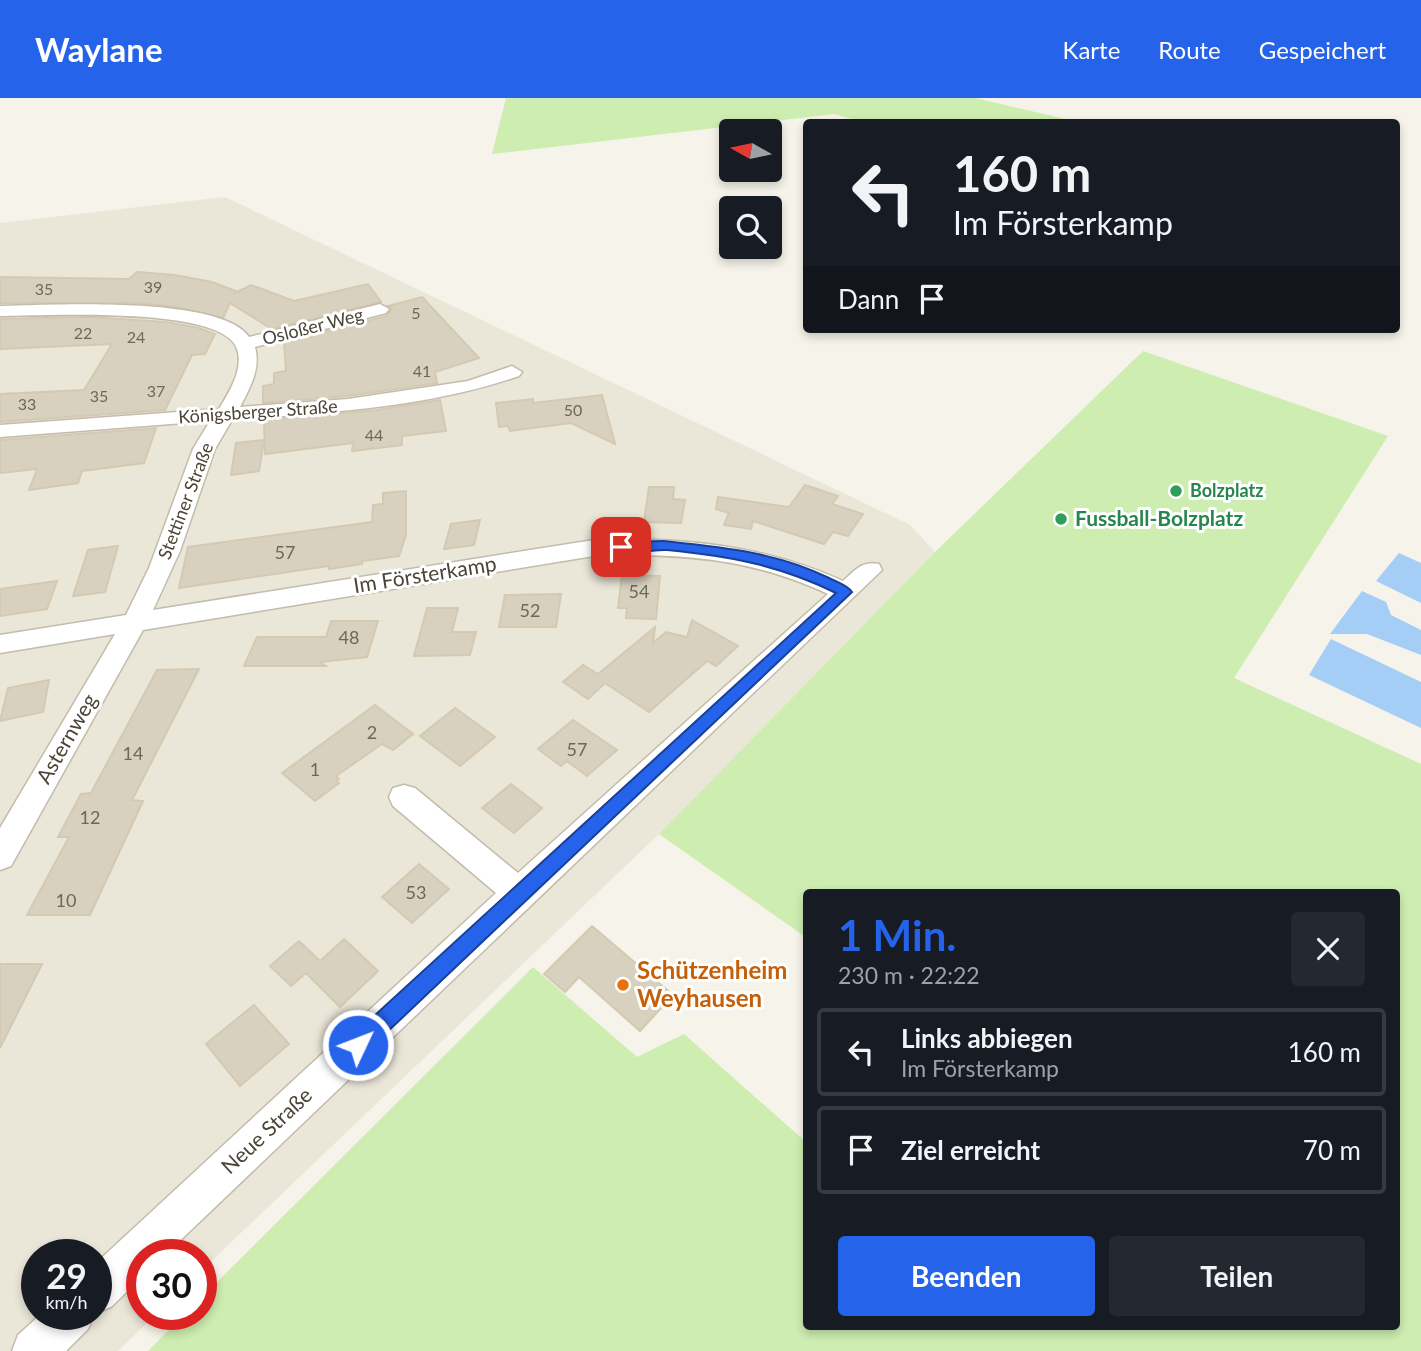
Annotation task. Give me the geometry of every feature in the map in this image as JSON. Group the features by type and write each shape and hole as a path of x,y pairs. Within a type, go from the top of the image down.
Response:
{"street":[{"name":"Osloßer Weg","path":"245,344 380,309"},
{"path":"0,311 176,315 226,326 245,344"},
{"name":"Stettiner Straße","path":"133,622 155,581 208,439 244,380 248,368 245,344"},
{"name":"Königsberger Straße","path":"0,431 324,407 424,395 471,386 512,372"},
{"name":"Im Försterkamp","path":"0,644 600,547 663,546 727,552 771,561 845,592"},
{"name":"Neue Straße","path":"112,1277 519,894 870,570"},
{"name":"Asternweg","path":"0,856 133,622"},
{"path":"404,797 519,894"},
{"path":"34,1351 56,1330"}],"shaded area":[{"path":"225,197 910,525 935,552 659,834 217,1256 217,1239 126,1239 126,1330 140,1330 118,1351 0,1351 0,223"}],"green space":[{"path":"506,98 975,98 1065,119 852,119 834,114 782,120 719,119 719,127 492,154"},
{"path":"1143,351 1388,436 1234,678 1421,764 1421,1351 148,1351 169,1330 217,1330 217,1282 533,967 637,1057 684,1034 803,1139 803,1330 1400,1330 1400,889 803,889 803,935 659,834 935,552"}],"water":[{"path":"1399,553 1421,563 1421,603 1376,581"},
{"path":"1362,591 1386,602 1391,615 1421,630 1421,655 1367,634 1330,634"},
{"path":"1331,639 1421,682 1421,728 1309,675"}],"building":[{"path":"137,272 212,282 236,291 235,293 251,285 294,301 368,284 381,302 272,329 230,303 223,318 171,306 133,303 0,303 0,277 129,279"},
{"path":"422,297 479,358 435,372 437,383 348,396 263,403 263,386 274,384 274,373 286,371 284,342 387,316 392,308 388,306"},
{"path":"89,317 166,322 215,334 205,354 192,355 165,410 0,422 0,394 84,390 112,344 0,349 0,319"},
{"path":"602,395 615,444 571,423 510,431 508,426 499,427 496,403 533,399 533,403"},
{"path":"440,400 446,431 402,436 402,445 352,451 353,443 265,454 264,420 377,410"},
{"path":"156,428 144,463 82,471 78,483 29,490 37,469 0,473 0,440"},
{"path":"264,440 259,471 231,475 236,443"},
{"path":"805,485 838,496 832,504 863,514 848,536 833,532 824,544 753,521 751,529 724,525 729,513 716,509 718,497 789,507"},
{"path":"649,487 674,487 673,499 685,500 681,523 644,522"},
{"path":"406,491 406,535 399,556 329,569 329,566 179,588 188,547 372,522 373,505 383,504 383,493"},
{"path":"480,520 474,545 444,549 451,524"},
{"path":"118,546 105,592 73,596 88,550"},
{"path":"622,575 660,576 656,619 626,618 627,608 618,608"},
{"path":"57,581 47,609 0,616 0,589"},
{"path":"561,594 556,627 499,627 505,595"},
{"path":"427,608 458,608 452,632 476,632 470,655 414,656"},
{"path":"692,620 738,646 716,666 707,661 649,712 605,683 588,699 563,682 583,665 598,674 655,627 653,643 666,632 687,637"},
{"path":"331,621 378,621 367,657 320,662 326,666 244,666 257,637 326,637"},
{"path":"199,669 132,800 143,801 90,915 27,915 69,837 58,837 81,794 91,793 157,670"},
{"path":"49,680 43,712 0,721 8,688"},
{"path":"375,705 413,734 393,750 382,744 336,776 339,783 315,801 282,773"},
{"path":"455,708 495,737 460,766 420,736"},
{"path":"573,720 617,750 587,776 567,761 561,766 538,749"},
{"path":"511,784 542,808 514,833 482,808"},
{"path":"419,864 449,889 412,923 382,897"},
{"name":"Schützenheim Weyhausen","path":"592,926 673,995 640,1031 579,977 565,992 544,974"},
{"path":"344,939 378,971 340,1007 306,973 291,986 270,966 299,941 320,961"},
{"path":"0,964 42,964 0,1048"},
{"path":"254,1005 289,1044 240,1086 206,1044"}],"place":[{"name":"Bolzplatz","path":"1176,491"},
{"name":"Fussball-Bolzplatz","path":"1061,519"},
{"name":"Schützenheim Weyhausen","path":"623,985"}],"route":[{"path":"358,1045 845,592 771,561 727,552 663,546 621,547"}]}
